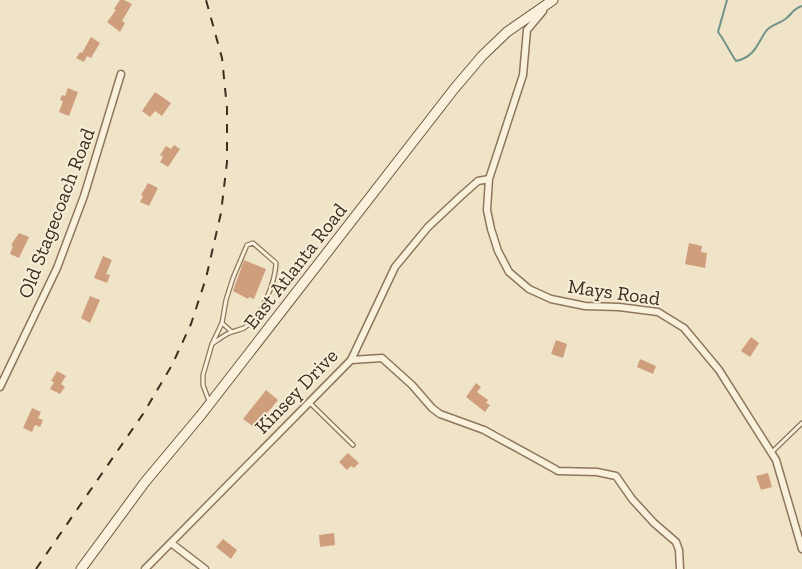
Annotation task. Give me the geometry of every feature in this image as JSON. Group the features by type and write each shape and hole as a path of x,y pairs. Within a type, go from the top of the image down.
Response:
{"street":[{"name":"Mays Road","path":"554,0 527,30 523,75 489,178 487,210 490,229 498,251 509,272 529,289 551,299 585,306 619,307 658,312 684,328 719,370 772,452 802,549"},
{"name":"East Atlanta Road","path":"81,569 145,482 210,404 454,88 482,56 507,32 554,0"},
{"name":"Old Stagecoach Road","path":"0,387 2,378 57,268 84,196 121,74"},
{"name":"Kinsey Drive","path":"145,569 351,360 395,267 428,227 448,208 478,181 489,178"},
{"path":"351,360 382,358 440,414 484,430 558,471 597,472 616,476 632,499 654,523 676,542 679,550 680,569"},
{"path":"171,543 205,569"}],"lane":[{"path":"210,404 203,385 203,375 212,344 222,323 226,300 242,255 247,245 253,243 276,263 276,269 267,297 260,311 244,328 232,332 212,344"},
{"path":"222,323 232,332"},
{"path":"310,402 353,445"},
{"path":"772,452 802,423"}],"building":[{"path":"120,0 132,4 122,21 125,23 120,32 107,22 116,10 114,9"},
{"path":"91,37 100,43 91,58 87,56 84,62 76,58 80,52 82,53"},
{"path":"68,88 78,92 69,116 59,112 63,101 60,100 62,95 65,96"},
{"path":"155,92 171,103 162,116 155,111 150,117 142,111"},
{"path":"174,145 180,149 168,167 160,162 163,157 160,155 166,146 171,149"},
{"path":"148,183 158,188 149,206 140,202 143,196 141,195"},
{"path":"19,233 29,237 19,258 10,254 13,246 11,245"},
{"path":"689,243 702,246 701,252 707,253 705,268 685,264"},
{"path":"103,256 112,260 106,274 110,275 107,283 94,278"},
{"path":"244,260 266,269 254,299 249,297 248,299 233,291"},
{"path":"90,296 100,300 90,323 81,318"},
{"path":"751,337 759,343 750,357 741,351"},
{"path":"556,340 567,344 563,358 551,354"},
{"path":"640,359 656,366 653,374 637,367"},
{"path":"57,371 66,376 61,384 65,387 60,394 50,389 54,382 51,381"},
{"path":"476,383 481,387 477,392 488,400 486,403 490,405 485,412 466,397"},
{"path":"266,390 278,400 255,428 243,419"},
{"path":"32,408 41,412 38,418 43,420 40,427 35,425 32,432 23,428"},
{"path":"348,453 359,463 354,468 351,466 347,470 339,462"},
{"path":"768,473 772,487 761,490 756,476"},
{"path":"334,533 335,545 320,547 319,535"},
{"path":"223,539 237,550 231,559 216,547"}],"waterway":[{"path":"727,0 718,32 736,61 751,53 768,29 784,20 796,8 802,6"}],"railway":[{"path":"36,569 143,414 172,365 191,324 206,278 221,213 227,162 227,108 222,58 206,0"}]}
